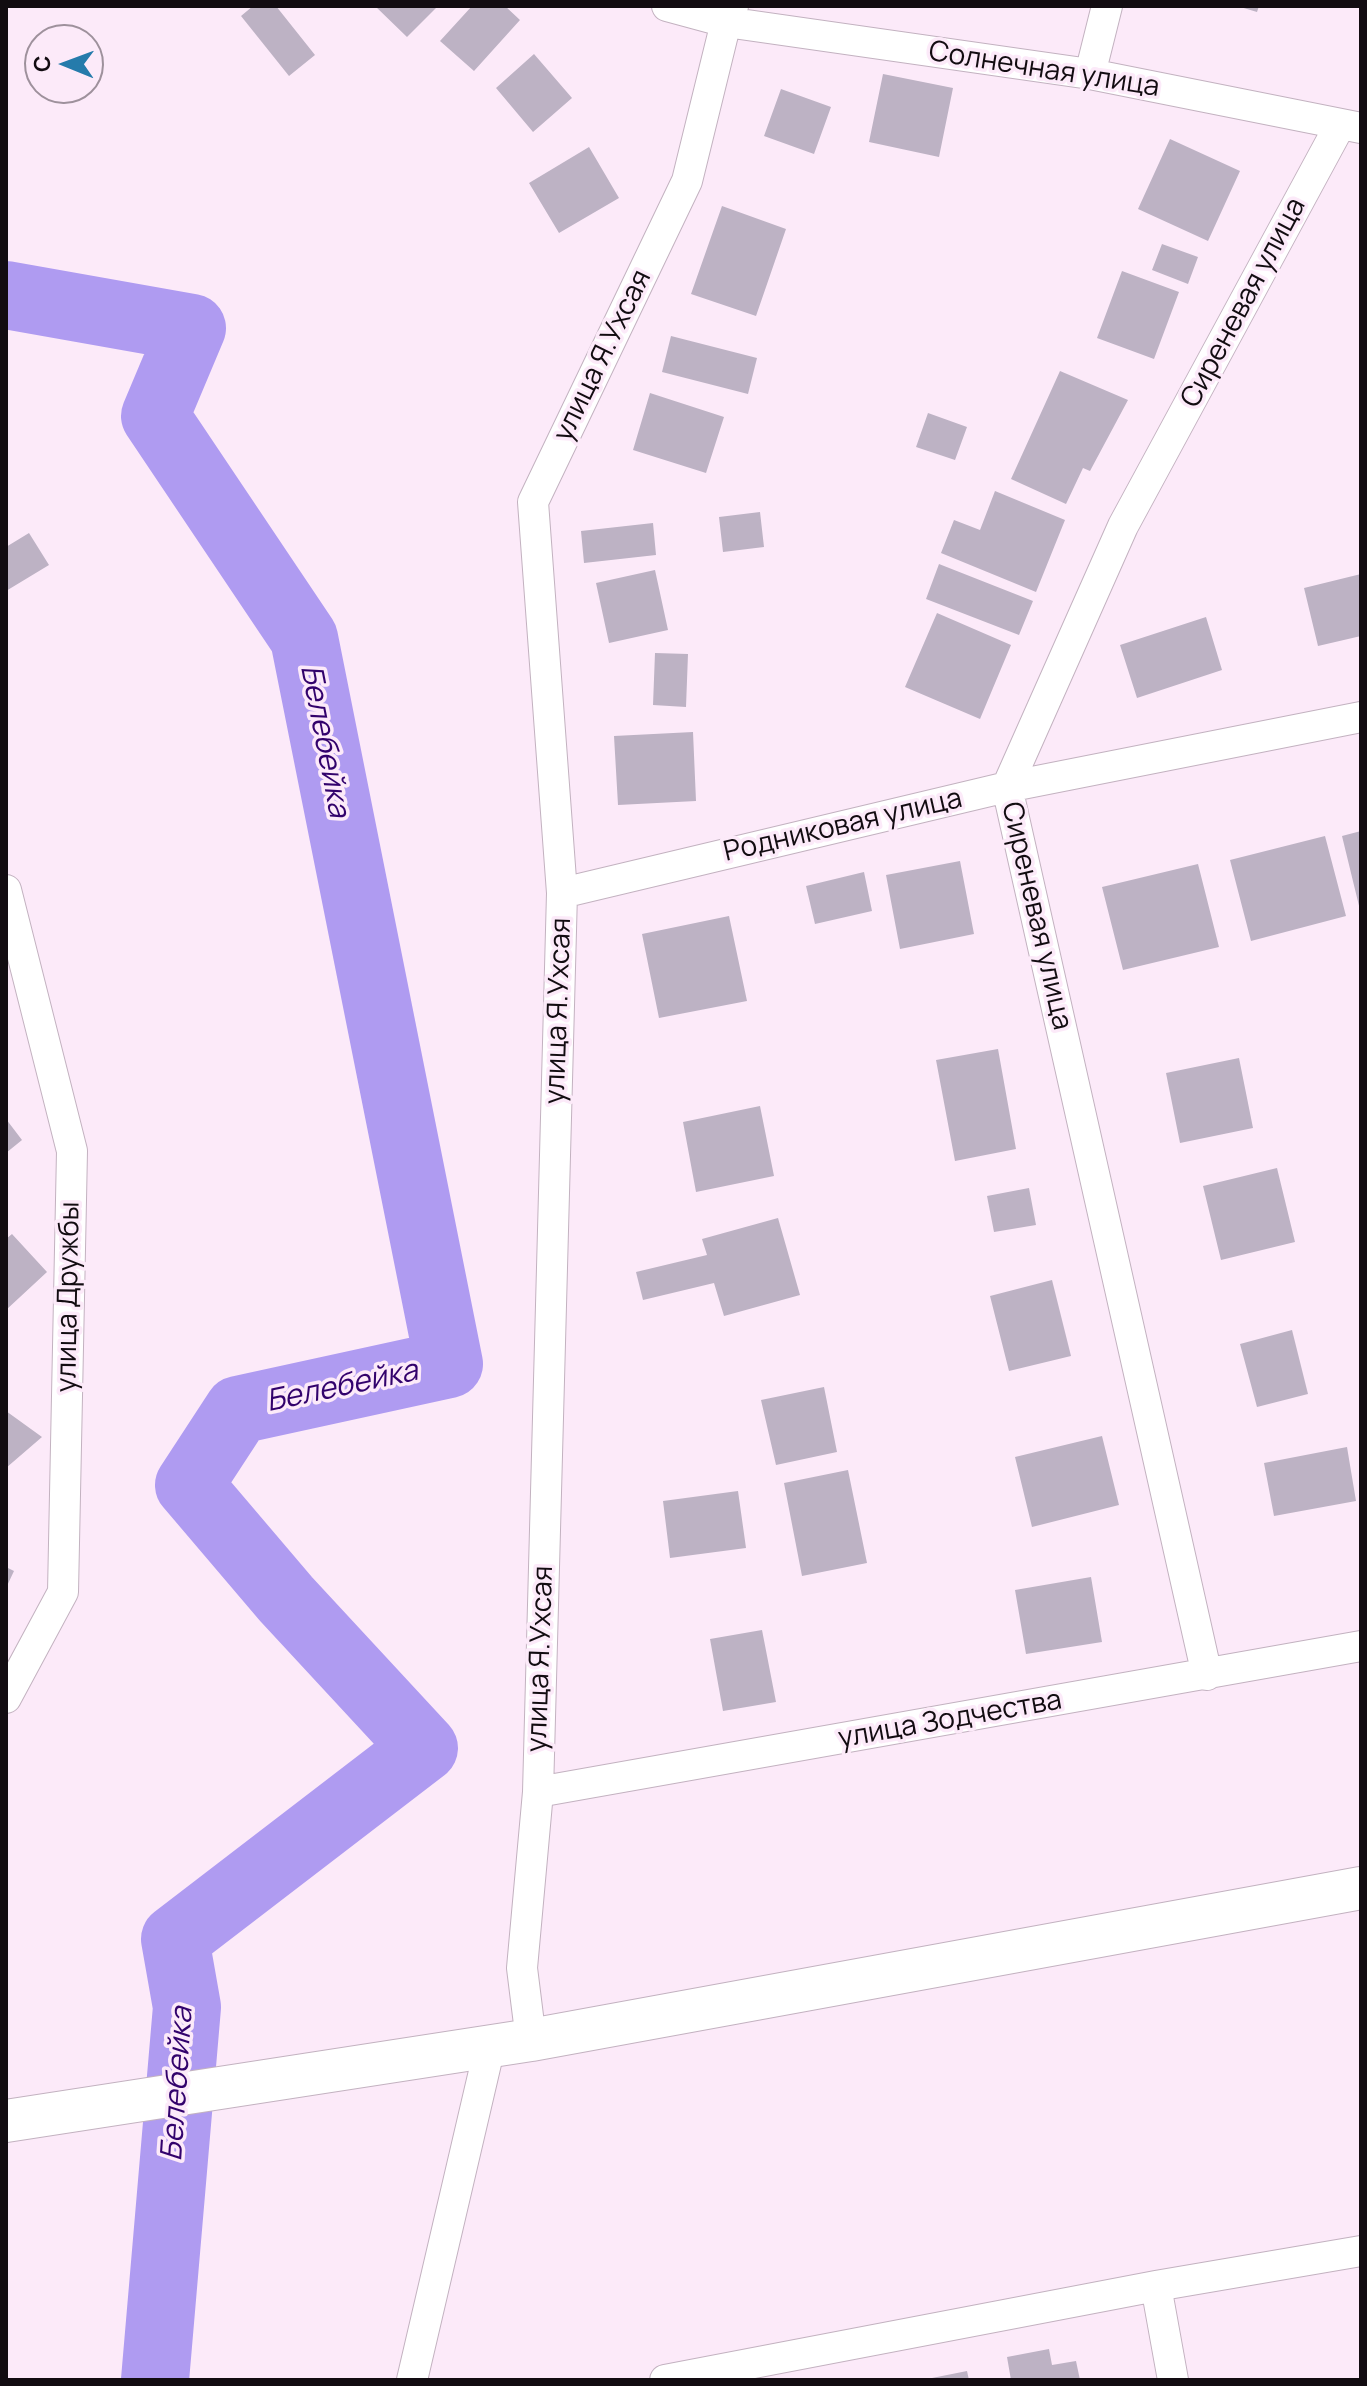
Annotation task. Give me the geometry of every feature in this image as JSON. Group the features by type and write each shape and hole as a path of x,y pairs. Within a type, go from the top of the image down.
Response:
{"main road":[{"path":"6,2121 531,2040 1361,1888"}],"street":[{"name":"Солнечная улица","path":"667,6 1090,74 1351,126"},
{"path":"1090,74 1107,6"},
{"name":"улица Я.Ухсая","path":"531,2040 522,1968 538,1792 562,893 533,502 687,181 730,14"},
{"name":"Сиреневая улица","path":"1207,1675 1007,787 1123,526 1351,126"},
{"name":"Родниковая улица","path":"562,893 1007,787 1361,717"},
{"name":"улица Дружбы","path":"6,890 72,1151 63,1592 6,1698"},
{"name":"улица Зодчества","path":"538,1792 1361,1646"},
{"path":"412,2380 490,2046"},
{"path":"665,2380 1156,2286 1361,2251"},
{"path":"1156,2286 1173,2380"}],"building":[{"path":"253,6 276,6 315,55 289,76 241,16"},
{"path":"375,6 438,6 407,37"},
{"path":"472,6 505,6 520,20 474,71 440,41"},
{"path":"1237,6 1259,6 1257,12"},
{"path":"534,54 572,98 533,132 496,88"},
{"path":"883,74 953,88 939,157 869,142"},
{"path":"781,89 831,107 814,154 764,136"},
{"path":"1170,139 1240,171 1208,241 1138,209"},
{"path":"589,147 619,198 559,233 529,183"},
{"path":"722,206 786,229 756,316 691,294"},
{"path":"1162,244 1198,257 1188,284 1152,270"},
{"path":"1122,271 1179,292 1154,359 1097,338"},
{"path":"671,336 757,358 748,394 662,372"},
{"path":"1060,371 1128,400 1090,471 1083,468 1066,504 1011,479"},
{"path":"650,393 724,417 706,473 633,450"},
{"path":"928,413 967,427 955,460 916,447"},
{"path":"995,491 1065,520 1036,592 941,553 954,520 980,530"},
{"path":"760,512 764,547 723,552 719,517"},
{"path":"653,523 656,555 584,563 581,531"},
{"path":"29,533 49,565 6,591 6,547"},
{"path":"939,564 1033,601 1019,635 926,599"},
{"path":"655,570 668,630 609,643 596,583"},
{"path":"1361,574 1361,636 1318,646 1304,588"},
{"path":"937,613 1011,645 980,719 905,687"},
{"path":"1206,617 1222,670 1137,698 1120,645"},
{"path":"655,653 688,654 686,707 653,705"},
{"path":"693,732 696,801 618,805 614,736"},
{"path":"1361,831 1361,910 1360,910 1342,836"},
{"path":"1325,836 1346,916 1251,941 1230,860"},
{"path":"960,861 974,934 900,949 886,875"},
{"path":"1198,864 1219,947 1123,970 1102,887"},
{"path":"864,872 872,911 815,924 806,886"},
{"path":"729,916 747,1001 659,1018 642,934"},
{"path":"998,1049 1016,1149 955,1161 936,1060"},
{"path":"1239,1058 1253,1128 1180,1143 1166,1073"},
{"path":"760,1106 774,1176 696,1192 683,1122"},
{"path":"6,1119 22,1140 6,1153"},
{"path":"1277,1168 1295,1242 1221,1260 1203,1186"},
{"path":"1029,1188 1036,1225 994,1232 987,1196"},
{"path":"778,1218 800,1295 724,1316 714,1283 643,1300 636,1272 707,1255 702,1239"},
{"path":"12,1234 47,1272 6,1310 6,1239"},
{"path":"1052,1280 1071,1356 1009,1371 990,1296"},
{"path":"1292,1330 1308,1394 1257,1407 1240,1344"},
{"path":"824,1387 837,1452 776,1465 761,1400"},
{"path":"6,1411 42,1437 6,1468"},
{"path":"1102,1436 1119,1505 1032,1527 1015,1457"},
{"path":"1347,1447 1356,1501 1274,1516 1264,1463"},
{"path":"848,1470 867,1563 802,1576 784,1483"},
{"path":"738,1491 746,1548 670,1558 663,1501"},
{"path":"6,1567 14,1571 6,1588"},
{"path":"1091,1577 1102,1642 1026,1654 1015,1590"},
{"path":"762,1630 776,1702 723,1711 710,1639"},
{"path":"1049,2349 1052,2365 1076,2361 1080,2380 1011,2380 1007,2357"},
{"path":"967,2371 969,2380 927,2379"}],"waterway":[{"name":"Белебейка","path":"6,295 192,328 155,416 304,638 449,1364 238,1410 189,1485 286,1599 424,1748 175,1939 187,2007 155,2380"}]}
